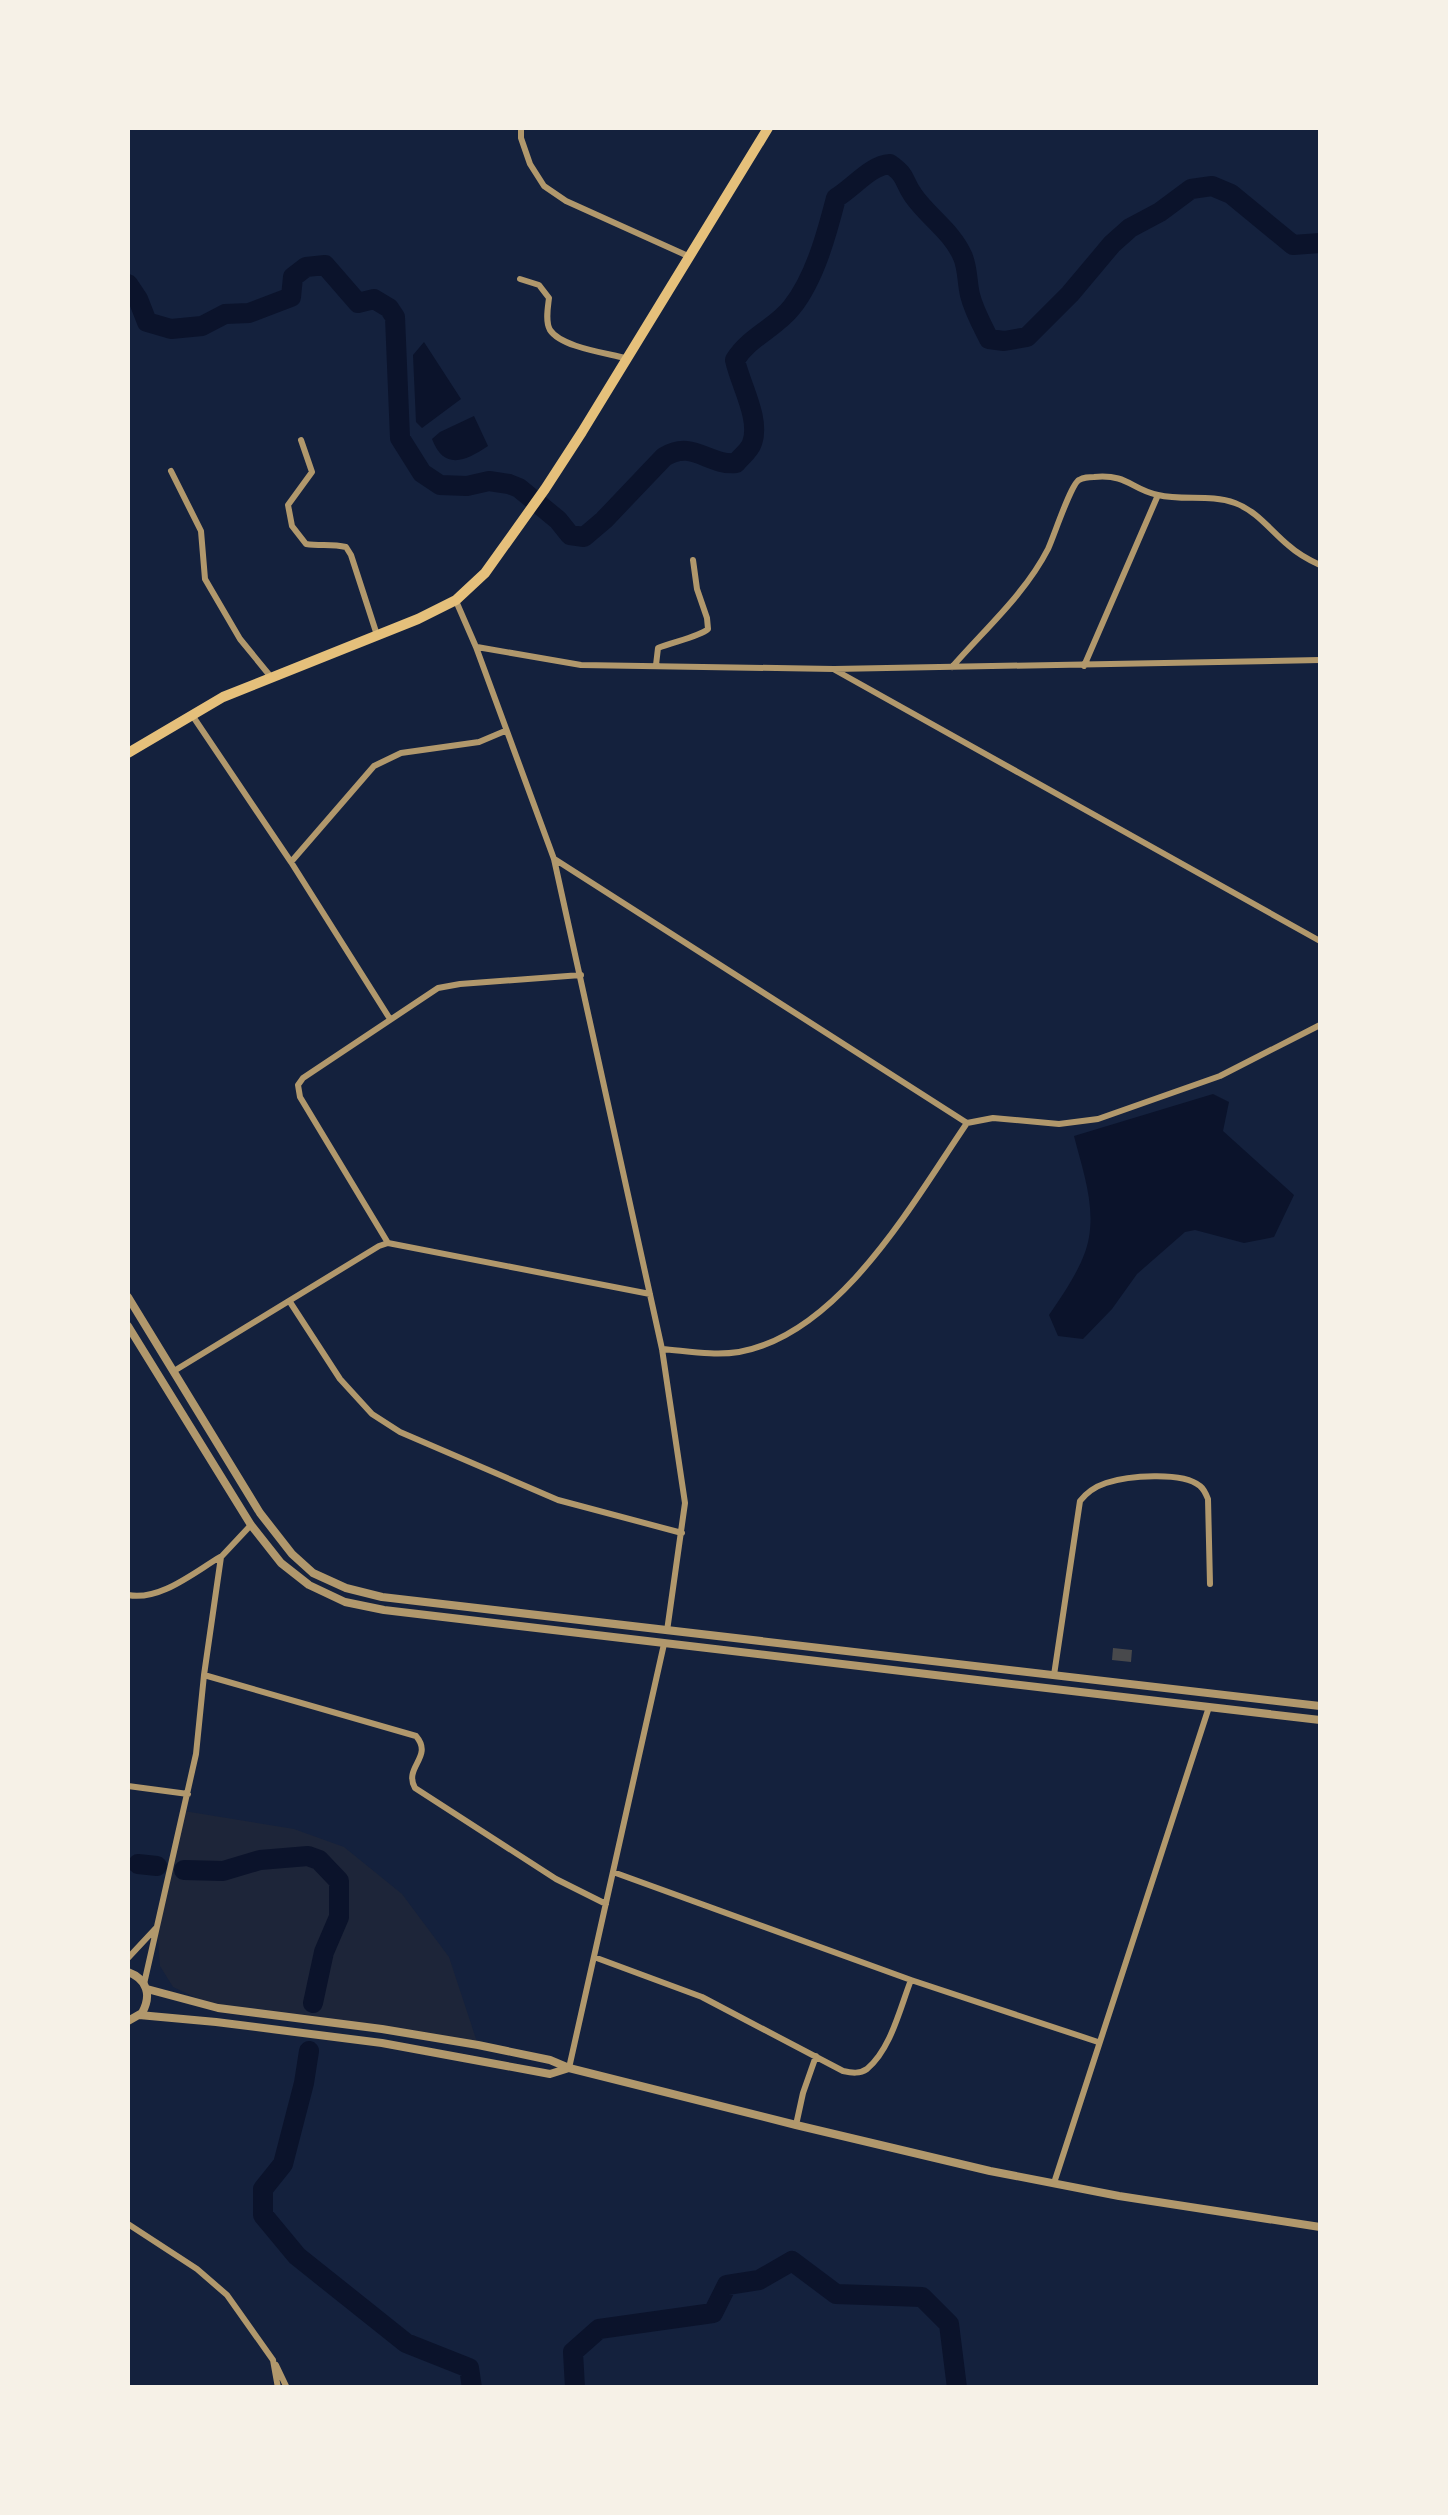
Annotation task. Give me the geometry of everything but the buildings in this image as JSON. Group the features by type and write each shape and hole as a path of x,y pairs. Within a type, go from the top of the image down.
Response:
{"highway":[{"path":"128,753 222,697 418,619 456,600 485,573 545,489 768,128"}],"street":[{"path":"521,128 530,164 544,186 566,201 690,256"},
{"path":"520,279 540,285 549,298 550,330 565,342 627,359"},
{"path":"301,440 312,472 288,505 288,516 306,544 346,547 377,635"},
{"path":"171,471 201,531 205,579 240,639 270,677"},
{"path":"952,667 1039,566 1078,480 1111,475 1158,495 1234,502 1254,512 1290,547 1320,565"},
{"path":"1084,666 1158,495"},
{"path":"656,666 658,648 708,628 693,560"},
{"path":"456,600 554,858 662,1349 685,1503 664,1644 569,2068"},
{"path":"476,647 581,665 834,669 1320,660"},
{"path":"834,669 1320,941"},
{"path":"191,714 390,1018"},
{"path":"291,862 374,766 401,754 479,742 505,730"},
{"path":"554,858 967,1123 993,1118 1060,1124 1098,1119 1220,1076 1320,1025"},
{"path":"388,1244 300,1098 298,1086 302,1078 438,988 581,975"},
{"path":"662,1349 723,1354 743,1351 792,1332 842,1294 888,1238 967,1123"},
{"path":"160,1379 378,1246 388,1244 650,1294"},
{"path":"128,1297 260,1513 292,1554 313,1573 346,1588 382,1597 666,1632 1320,1706"},
{"path":"290,1302 340,1378 372,1414 400,1432 558,1500 682,1533"},
{"path":"128,1326 252,1525 282,1564 309,1585 345,1602 664,1644 1320,1720"},
{"path":"1054,1675 1080,1502 1088,1492 1107,1482 1136,1476 1185,1478 1203,1487 1208,1500 1210,1584"},
{"path":"128,1596 146,1597 160,1592 221,1557 252,1525"},
{"path":"139,2016 146,2005 157,1927 196,1754 221,1557"},
{"path":"204,1675 416,1736 423,1750 412,1776 415,1788 556,1879 606,1904"},
{"path":"1054,2183 1211,1693"},
{"path":"128,1786 188,1794"},
{"path":"613,1872 911,1980 1098,2042"},
{"path":"128,1958 157,1927"},
{"path":"594,1957 702,1997 843,2071 854,2073 864,2071 882,2051 911,1980"},
{"path":"128,1972 146,1986 218,2008 478,2045 959,2164 1120,2196 1320,2227"},
{"path":"128,2021 139,2016 216,2022 382,2044 550,2074 569,2068"},
{"path":"796,2125 816,2056"},
{"path":"128,2224 197,2269 228,2295 288,2388"},
{"path":"273,2360 278,2388"}],"shaded area":[{"path":"424,342 461,399 422,428 416,422 413,355"},
{"path":"474,416 488,446 464,459 443,456 432,439"},
{"path":"1213,1094 1229,1102 1223,1131 1294,1195 1274,1237 1244,1243 1195,1230 1185,1232 1137,1274 1112,1309 1083,1339 1058,1336 1049,1315 1079,1267 1090,1224 1087,1186 1074,1136"},
{"path":"184,1811 294,1829 344,1847 402,1894 449,1957 478,2045 218,2008 173,1987 160,1966 157,1927"}],"waterway":[{"path":"128,284 147,322 171,329 202,326 225,314 249,313 291,297 293,277 306,267 325,265 358,303 374,299 395,317 400,438 422,473 440,485 467,486 489,481 509,484 558,520 570,535 584,537 664,457 684,451 736,463 747,451 754,423 735,360 786,314 800,295 819,255 836,198 883,165 890,164 900,172 919,203 958,248 965,262 972,301 989,339 1027,337 1112,244 1191,189 1212,186 1231,194 1293,245 1320,243"},
{"path":"184,1870 223,1871 260,1860 308,1856 319,1860 339,1881 339,1917 324,1952 313,2003"},
{"path":"138,1864 157,1866"},
{"path":"309,2051 283,2164 263,2189 263,2215 297,2256 406,2343 469,2368 472,2388"},
{"path":"575,2388 573,2352 599,2329 713,2313 727,2285 759,2280 792,2261 836,2294 922,2297 949,2324 957,2388"}]}
